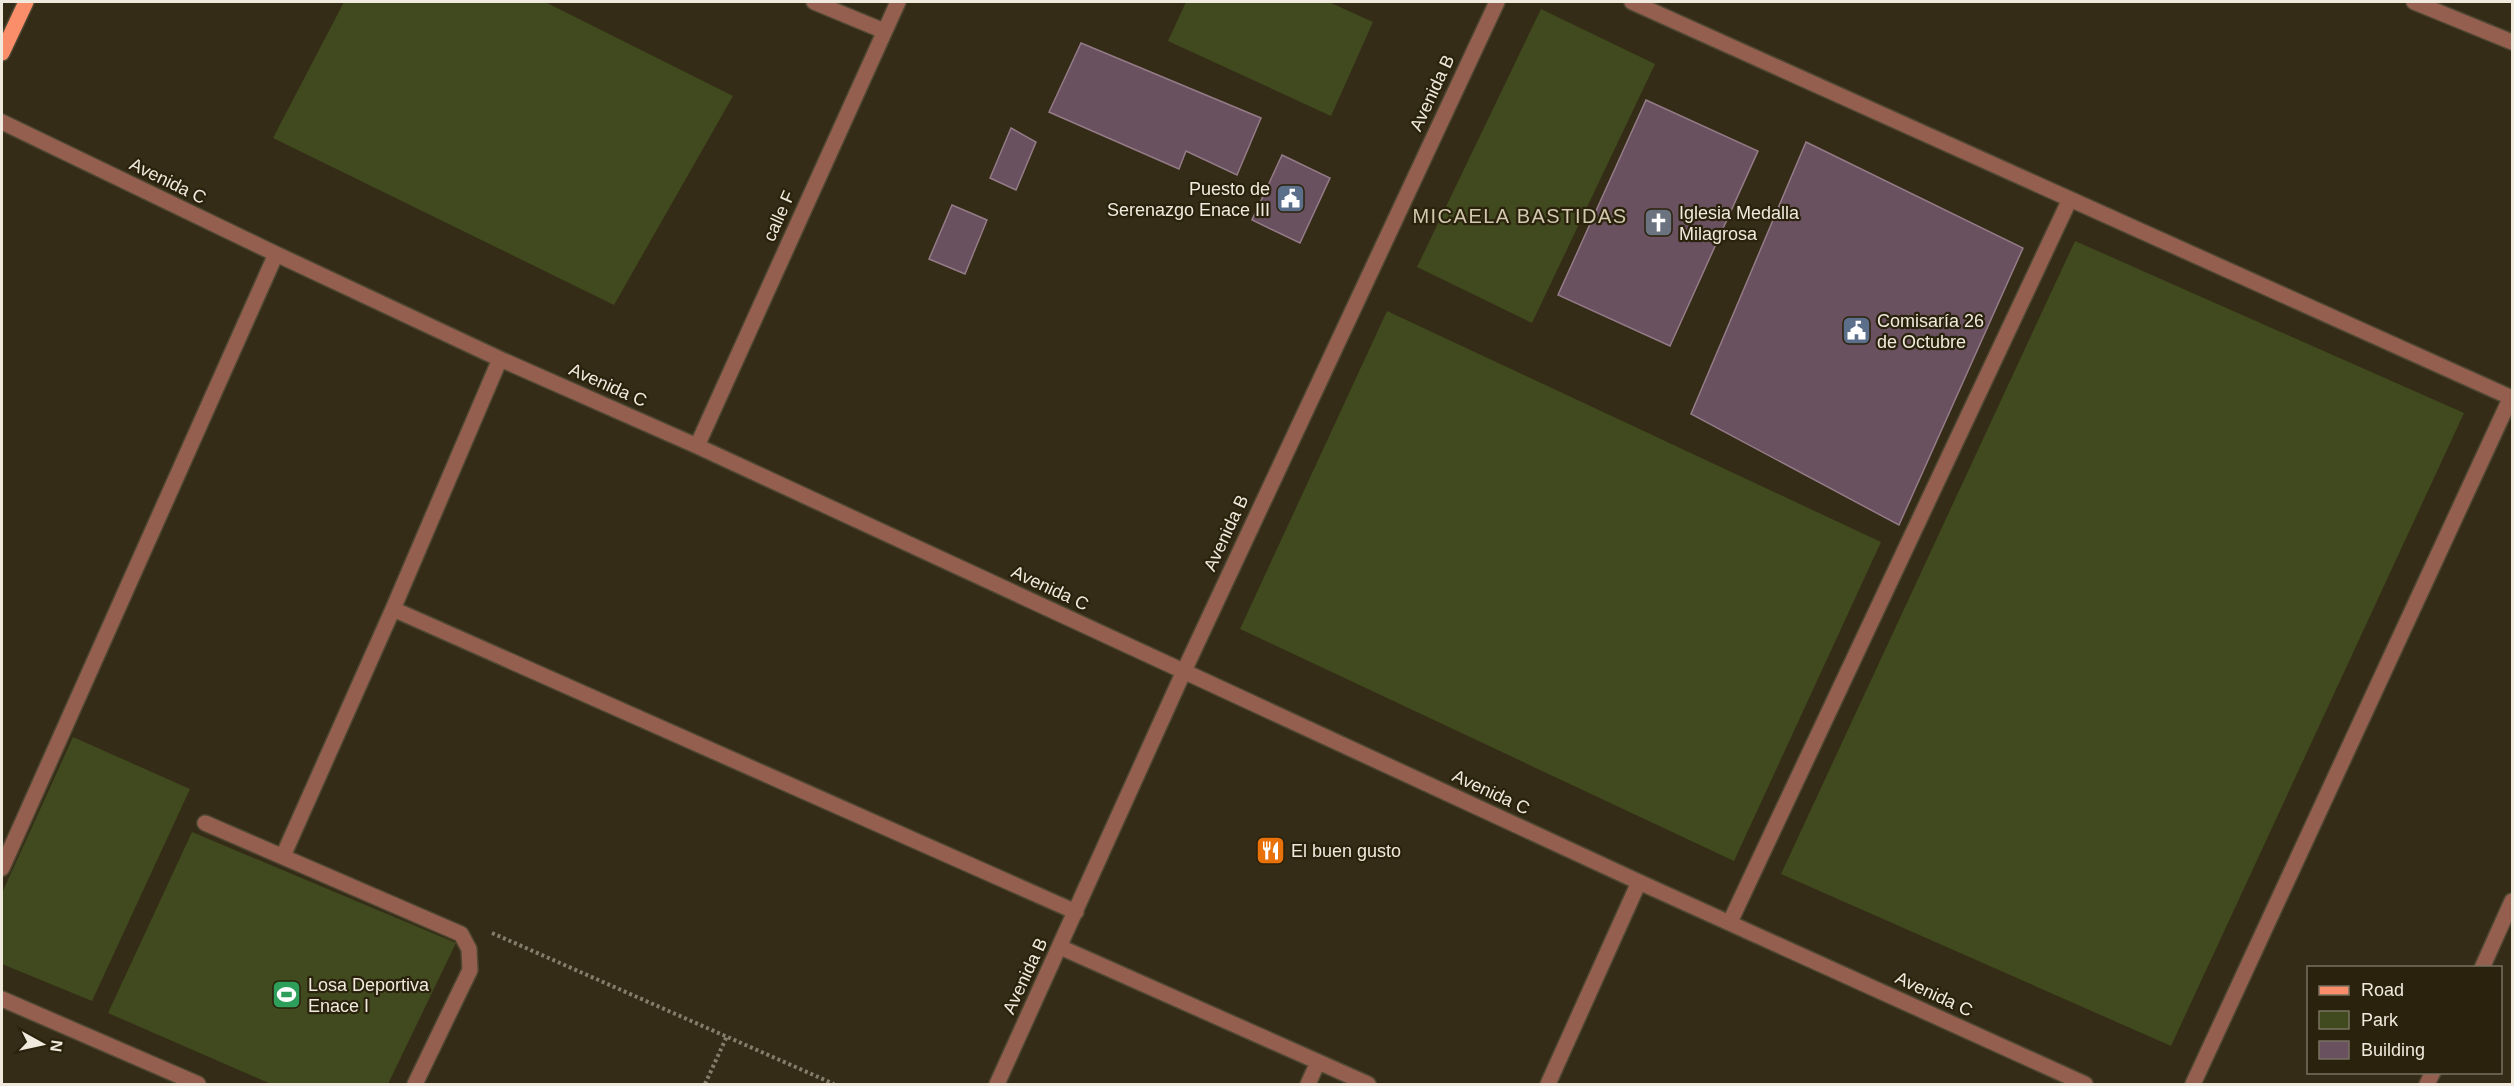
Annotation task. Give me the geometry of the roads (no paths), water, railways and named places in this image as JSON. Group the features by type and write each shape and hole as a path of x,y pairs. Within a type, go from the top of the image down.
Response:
{"main road":[{"path":"2,53 26,2"}],"street":[{"path":"814,2 884,31"},
{"name":"calle F","path":"697,446 898,2"},
{"name":"Avenida B","path":"997,1084 1184,671 1497,2"},
{"path":"1632,2 2512,398 2193,1084"},
{"path":"2414,2 2512,42"},
{"name":"Avenida C","path":"2,122 500,359 697,446 1639,882 2082,1084"},
{"path":"1730,922 2070,199"},
{"path":"2,868 276,254"},
{"path":"283,856 393,609 500,359"},
{"path":"393,609 1076,912"},
{"path":"205,823 460,934 469,949 470,970 415,1084"},
{"path":"1548,1084 1639,882"},
{"path":"2483,966 2512,901"},
{"path":"1060,947 1368,1084"},
{"path":"2,999 172,1079 198,1084"},
{"path":"1308,1084 1318,1062"}],"place":[{"name":"Puesto de Serenazgo Enace III","path":"1291,199"},
{"name":"Iglesia Medalla Milagrosa","path":"1658,223"},
{"name":"Comisaría 26 de Octubre","path":"1856,331"},
{"name":"El buen gusto","path":"1270,851"},
{"name":"Losa Deportiva Enace I","path":"287,995"}],"district":[{"name":"MICAELA BASTIDAS","path":"1520,216"}]}
